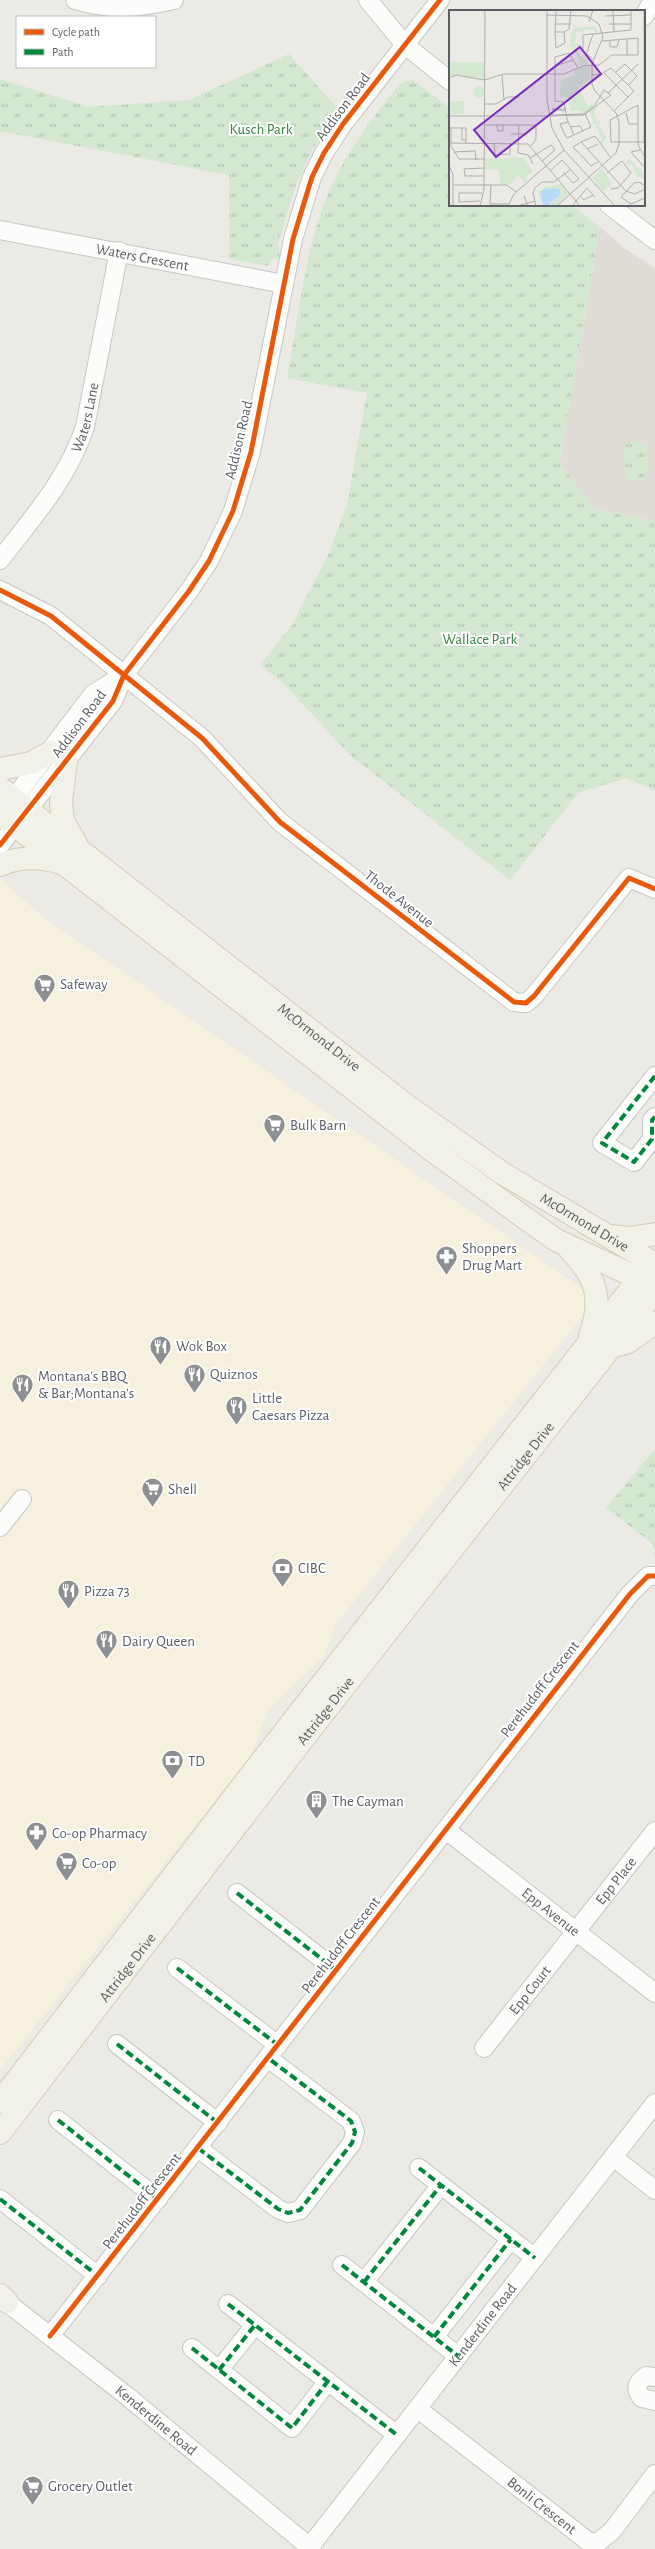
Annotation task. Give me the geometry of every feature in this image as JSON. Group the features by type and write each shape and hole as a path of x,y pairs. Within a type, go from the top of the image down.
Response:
{"main road":[{"path":"0,769 58,757 63,822 77,846"},
{"name":"McOrmond Drive","path":"8,810 77,846 406,1105 502,1173 603,1235 652,1273"},
{"name":"McOrmond Drive","path":"8,810 65,864 429,1148 556,1240 652,1273"},
{"path":"0,865 12,860 39,857 65,864"},
{"path":"291,1040 330,1044"},
{"path":"603,1235 630,1238 655,1234"},
{"path":"556,1240 570,1251 589,1272 596,1294 597,1307 595,1322 586,1347"},
{"name":"Attridge Drive","path":"0,2102 270,1750 586,1347 652,1273"},
{"name":"Attridge Drive","path":"0,2133 307,1734 611,1348 652,1273"},
{"path":"611,1348 628,1342 655,1324"}],"street":[{"path":"75,0 97,7 135,9 174,0"},
{"path":"368,0 405,45 449,80"},
{"name":"Addison Road","path":"0,845 8,810 58,757 93,694 124,675 189,591 208,561 233,511 251,452 284,284 303,203 324,153 343,124 440,0"},
{"path":"645,14 653,0"},
{"path":"610,206 655,240"},
{"name":"Waters Crescent","path":"0,230 118,251 284,284"},
{"name":"Waters Lane","path":"0,560 61,480 76,453 85,427 118,251"},
{"path":"0,590 51,616 124,675"},
{"name":"Thode Avenue","path":"124,675 202,738 280,822 514,1002 526,1003 534,996 629,878 655,889"},
{"path":"655,1076 602,1143 634,1162 652,1139 652,1120 655,1117"},
{"path":"0,1527 22,1499"},
{"name":"Perehudoff Crescent","path":"50,2336 218,2123 634,1588 648,1576 655,1576"},
{"name":"Epp Avenue","path":"446,1830 655,1993"},
{"name":"Epp Place","path":"576,1931 655,1831"},
{"path":"237,1893 336,1970"},
{"name":"Epp Court","path":"484,2048 576,1931"},
{"path":"177,1968 351,2121 355,2132 352,2143 300,2210 288,2213 278,2209 198,2148"},
{"path":"117,2044 218,2123"},
{"name":"Kenderdine Road","path":"2,2298 310,2548 655,2103"},
{"path":"58,2120 158,2199"},
{"path":"613,2157 655,2190"},
{"path":"419,2168 535,2258"},
{"path":"364,2282 441,2184"},
{"path":"0,2199 98,2276"},
{"path":"434,2337 511,2239"},
{"path":"342,2265 458,2356"},
{"path":"228,2304 397,2435"},
{"path":"219,2370 255,2324"},
{"path":"192,2348 292,2428 328,2381"},
{"path":"655,2377 646,2376 640,2381 637,2387 637,2393 642,2398 655,2401"},
{"name":"Bonli Crescent","path":"418,2409 589,2542 597,2543 612,2531 655,2474"}],"shaded area":[{"path":"600,227 624,248 655,268 655,521 593,509 560,462"},
{"path":"0,879 43,917 591,1294 581,1318 336,1624 324,1656 268,1710 252,1754 0,2070"}],"green space":[{"name":"Kusch Park","path":"289,54 338,109 312,150 295,187 278,244 280,253 278,259 272,258 268,266 230,259 229,175 0,131 0,79 89,107 189,100"},
{"name":"Wallace Park","path":"413,80 449,107 449,206 573,206 600,227 560,462 593,509 655,521 655,791 626,778 578,793 510,880 350,755 285,685 260,665 292,625 329,553 347,504 367,393 287,378 309,256 322,209 331,187 345,160 370,122 398,86 404,82"},
{"path":"627,442 638,442 648,450 646,454 650,466 644,482 631,480 625,475 624,448"},
{"path":"654,1450 655,1559 653,1544 606,1508"}],"marked path":[{"path":"655,1076 602,1143 634,1162 652,1139 652,1120 655,1117"},
{"path":"237,1893 336,1970"},
{"path":"177,1968 278,2045"},
{"path":"117,2044 218,2123"},
{"path":"198,2148 278,2209 288,2213 300,2210 352,2143 355,2132 351,2121 268,2058"},
{"path":"58,2120 158,2199"},
{"path":"419,2168 535,2258"},
{"path":"364,2282 441,2185"},
{"path":"0,2199 98,2276"},
{"path":"434,2337 511,2239"},
{"path":"342,2265 458,2356"},
{"path":"228,2304 397,2435"},
{"path":"219,2370 255,2325"},
{"path":"192,2348 292,2428 328,2381"}],"cycle path":[{"path":"0,845 113,701 124,675 189,591 209,561 233,511 251,452 293,239 312,177 324,153 343,124 440,0"},
{"path":"0,590 51,616 202,738 280,822 514,1002 526,1003 534,996 629,878 655,889"},
{"path":"50,2336 630,1594 648,1576 655,1576"}],"place":[{"name":"Safeway","path":"45,1004"},
{"name":"Bulk Barn","path":"275,1144"},
{"name":"Shoppers Drug Mart","path":"447,1276"},
{"name":"Wok Box","path":"160,1366"},
{"name":"Quiznos","path":"195,1394"},
{"name":"Montana's BBQ & Bar;Montana's","path":"23,1404"},
{"name":"Little Caesars Pizza","path":"236,1426"},
{"name":"Shell","path":"153,1508"},
{"name":"CIBC","path":"282,1588"},
{"name":"Pizza 73","path":"68,1610"},
{"name":"Dairy Queen","path":"107,1660"},
{"name":"TD","path":"173,1780"},
{"name":"The Cayman","path":"316,1820"},
{"name":"Co-op Pharmacy","path":"36,1852"},
{"name":"Co-op","path":"66,1882"},
{"name":"Grocery Outlet","path":"33,2506"}]}
